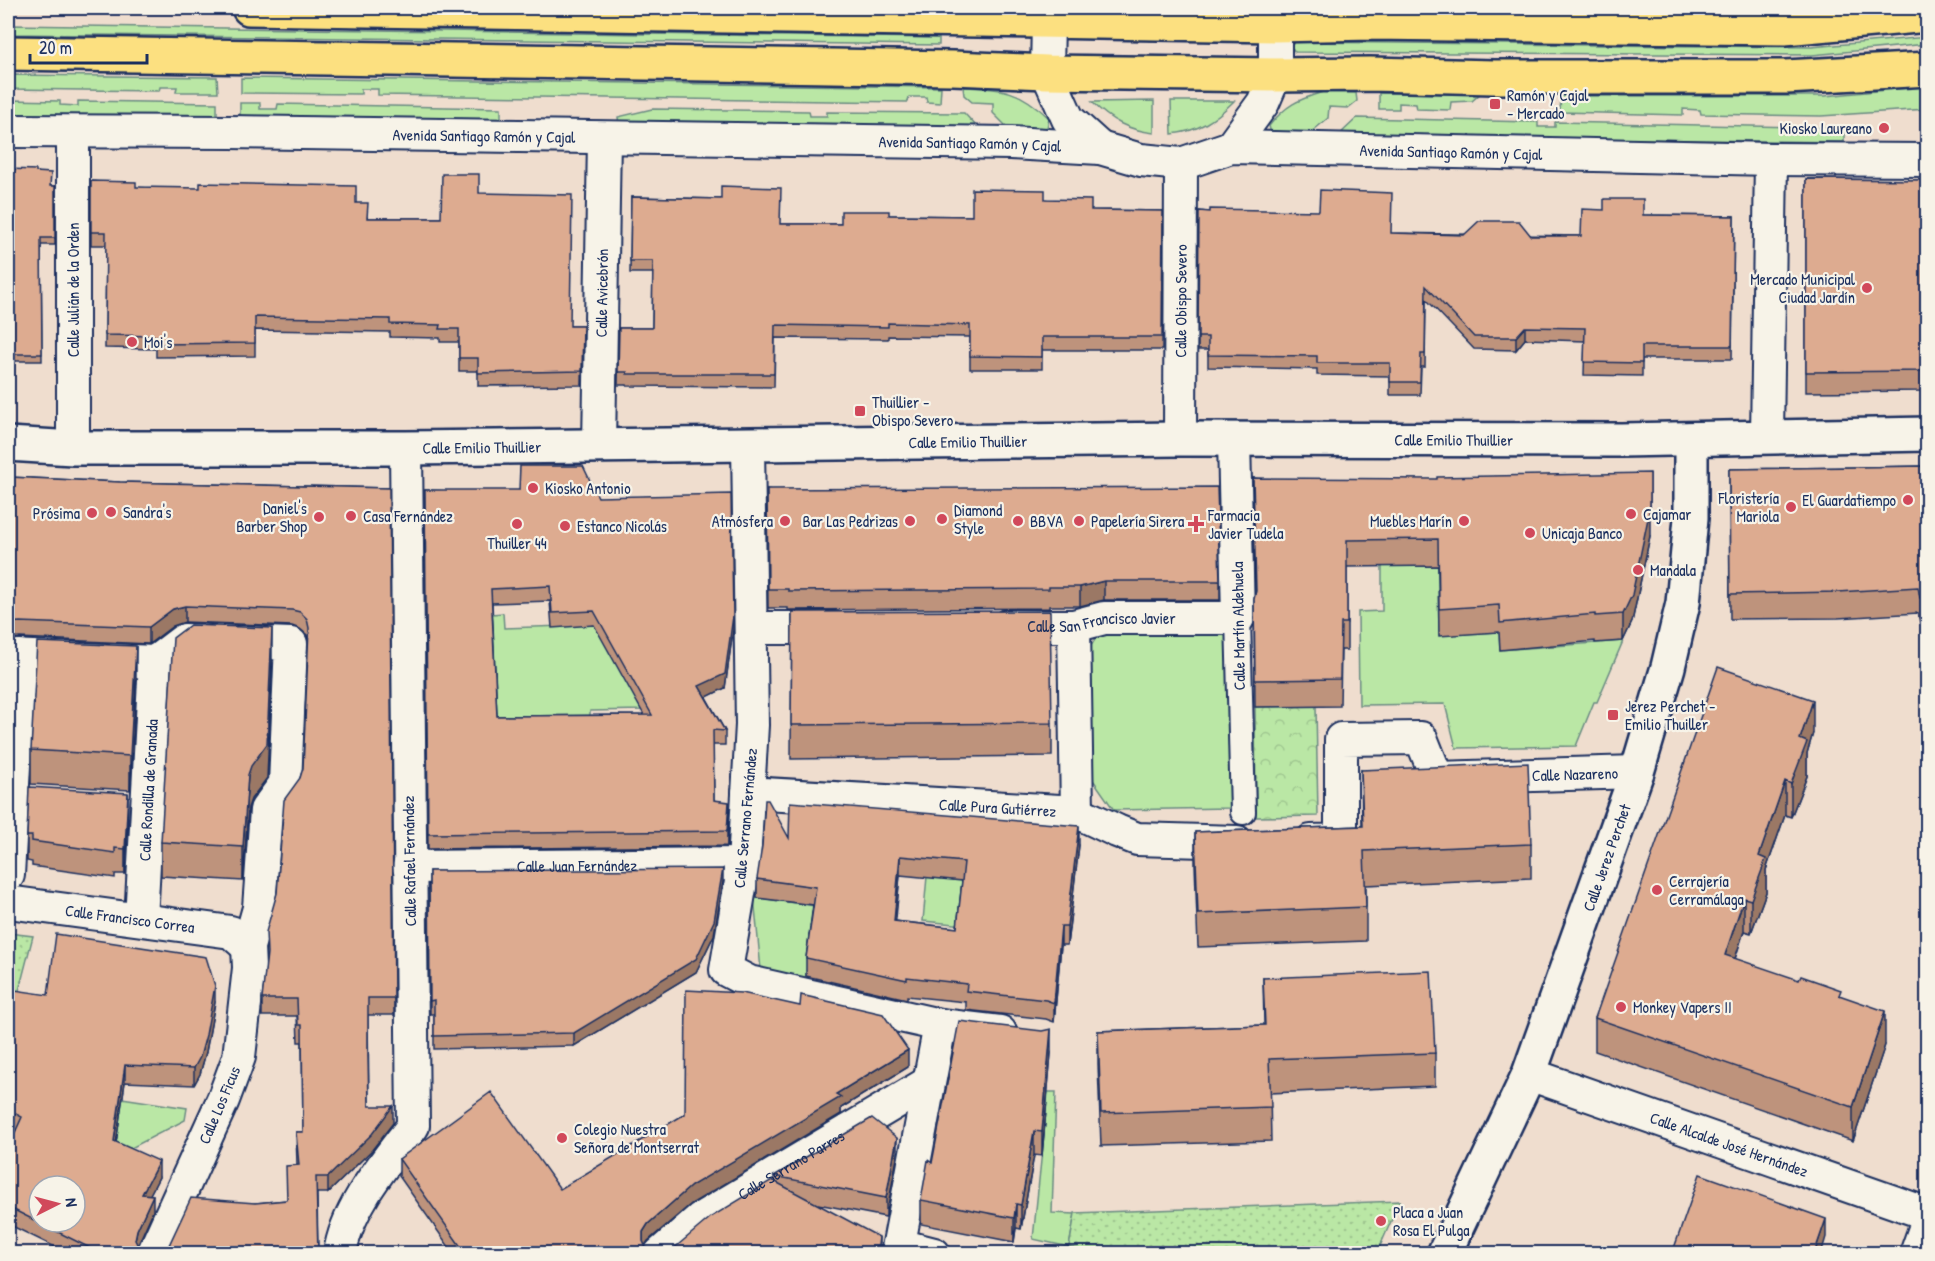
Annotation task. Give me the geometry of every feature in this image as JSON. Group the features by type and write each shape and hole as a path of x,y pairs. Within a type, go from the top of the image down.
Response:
{"main road":[{"path":"249,8 1271,16 1372,23 1784,27 1928,15"},
{"path":"8,53 940,68 1047,72 1494,77 1786,77 1928,69"},
{"name":"Calle Emilio Thuillier","path":"8,444 73,448 599,446 1180,439 1691,440 1928,434"},
{"name":"Calle Jerez Perchet","path":"1444,1254 1529,1074 1637,772 1668,667 1683,603 1691,518 1691,440"}],"street":[{"path":"1051,14 1047,72 1068,119 1100,148"},
{"path":"1231,147 1263,104 1275,75 1271,16"},
{"name":"Avenida Santiago Ramón y Cajal","path":"8,132 230,132 1011,143 1100,148 1141,160 1181,164 1231,147 1771,159 1928,160"},
{"name":"Calle Julián de la Orden","path":"73,133 73,448"},
{"name":"Calle Avicebrón","path":"599,446 604,138"},
{"path":"1767,437 1771,159"},
{"name":"Calle Obispo Severo","path":"1180,439 1181,164"},
{"name":"Calle Martín Aldehuela","path":"1234,440 1238,618 1260,834"},
{"name":"Calle Serrano Fernández","path":"748,444 752,725 744,864 726,970 749,982 940,1025 1032,1035"},
{"name":"Calle Rafael Fernández","path":"340,1254 341,1242 365,1189 413,1126 406,447"},
{"name":"Calle San Francisco Javier","path":"978,627 1074,626 1104,618 1238,618"},
{"path":"1074,626 1077,812"},
{"path":"751,628 858,628"},
{"name":"Calle Los Ficus","path":"153,1254 223,1100 239,1057 249,968 248,947 259,908 266,810 285,784 291,644 184,640 154,662"},
{"path":"8,875 20,797 14,656 154,662"},
{"name":"Calle Rondilla de Granada","path":"141,919 138,804 154,662"},
{"name":"Calle Nazareno","path":"1260,834 1341,840 1341,739 1421,738 1437,778 1637,772"},
{"name":"Calle Pura Gutiérrez","path":"748,793 1077,812 1137,839 1260,834"},
{"name":"Calle Juan Fernández","path":"409,867 744,864"},
{"name":"Calle Francisco Correa","path":"8,902 231,932 248,947"},
{"path":"934,1254 898,1249 940,1025"},
{"name":"Calle Alcalde José Hernández","path":"1529,1074 1928,1214"},
{"name":"Calle Serrano Parres","path":"660,1254 700,1219 928,1083"},
{"path":"1916,1254 1928,1220"}],"green space":[{"path":"8,25 939,38 939,45 8,34"},
{"path":"1928,37 1927,44 1812,55 1295,52 1291,46 1295,42 1811,47"},
{"path":"8,75 217,77 218,92 176,92 177,87 160,87 159,91 8,89"},
{"path":"241,78 941,87 940,103 927,102 926,97 909,97 908,102 378,95 378,89 361,89 361,94 241,93"},
{"path":"1927,86 1927,109 1821,116 1701,114 1700,110 1683,109 1683,115 1560,112 1561,96 1825,96"},
{"path":"963,87 989,88 1020,96 1049,118 1047,128 1042,131 1010,130 993,113 993,103 972,102 964,95"},
{"path":"1323,92 1356,93 1357,101 1348,108 1329,107 1328,118 1309,134 1271,133 1269,126 1287,108"},
{"path":"1379,93 1480,94 1472,101 1451,102 1450,110 1417,109 1416,104 1399,103 1399,109 1379,109"},
{"path":"8,100 60,101 60,105 78,106 78,101 217,103 217,120 8,117"},
{"path":"1154,101 1154,133 1120,124 1092,102"},
{"path":"1171,101 1234,101 1206,124 1172,134"},
{"path":"240,103 260,103 260,109 277,109 278,104 501,108 501,124 240,120"},
{"path":"652,109 809,111 810,116 827,116 827,112 964,113 978,128 619,125 618,117"},
{"path":"1357,118 1538,122 1538,127 1555,127 1555,122 1844,128 1844,142 1339,135"},
{"path":"1437,504 1439,635 1499,632 1500,650 1623,641 1576,746 1456,748 1445,704 1359,705 1358,612 1382,611 1382,567"},
{"path":"503,613 504,628 595,625 642,710 590,711 590,730 497,731 492,614"},
{"path":"1112,630 1228,630 1230,808 1114,810 1089,774 1087,652 1096,638"},
{"path":"1316,706 1318,816 1256,817 1255,707"},
{"path":"931,832 973,836 965,925 923,921"},
{"path":"754,897 815,906 805,982 761,970"},
{"path":"8,933 33,936 8,1033"},
{"path":"1048,1092 1056,1092 1052,1213 1075,1214 1069,1247 1033,1239"},
{"path":"122,1098 187,1108 185,1120 114,1157"},
{"path":"1400,1201 1377,1253 1098,1254 1069,1247 1075,1213"}],"building":[{"path":"8,169 51,173 50,186 55,186 55,238 41,238 42,354 8,354"},
{"path":"442,174 479,174 479,193 572,195 570,326 583,326 582,371 478,373 478,358 459,358 459,329 440,329 441,325 390,324 390,319 255,317 255,343 156,344 157,336 105,335 106,232 91,232 91,181 136,182 136,187 200,188 200,183 356,186 356,203 368,203 367,218 441,218"},
{"name":"Mercado Municipal Ciudad Jardín","path":"1806,179 1928,180 1928,371 1806,372"},
{"path":"721,186 781,188 780,224 841,224 841,211 889,211 889,215 972,216 972,189 1045,190 1045,199 1091,200 1091,210 1163,211 1162,337 1042,337 1042,357 970,356 970,325 888,323 888,327 775,325 774,374 627,374 627,372 618,372 619,328 652,328 653,261 630,261 631,197 721,199"},
{"path":"1320,190 1392,193 1391,233 1464,235 1479,221 1519,221 1531,236 1581,236 1582,209 1604,210 1604,199 1643,199 1643,215 1734,216 1732,346 1642,346 1642,363 1584,362 1585,328 1525,327 1516,337 1474,337 1426,286 1425,354 1421,354 1420,382 1390,382 1390,363 1317,363 1317,356 1208,355 1208,337 1198,337 1199,211 1210,212 1210,209 1319,211"},
{"path":"520,466 583,466 598,497 731,494 733,616 725,674 699,686 725,731 713,730 714,800 729,802 727,831 428,834 425,490 519,490","holes":["550,586 552,613 594,611 652,715 497,716 491,589"]},
{"path":"1928,466 1928,597 1920,598 1918,587 1838,592 1730,594 1729,469"},
{"path":"1650,473 1650,509 1632,595 1623,614 1595,616 1595,614 1500,623 1499,605 1439,609 1438,539 1347,540 1347,623 1341,623 1340,679 1255,680 1254,599 1256,591 1253,478 1437,479 1437,477"},
{"path":"8,477 389,488 394,998 368,998 368,1056 369,1106 393,1106 372,1134 328,1177 316,1177 318,1254 160,1254 169,1245 191,1198 255,1203 287,1200 286,1166 299,1165 296,1132 303,1132 302,1025 298,1025 297,999 262,999 267,953 266,932 277,893 284,800 300,778 303,768 309,628 307,619 300,612 292,610 185,606 173,609 149,627 8,623"},
{"path":"1217,487 1220,581 1104,581 1080,587 1049,587 1049,589 788,591 788,589 768,589 767,489"},
{"path":"1050,611 1052,723 791,725 792,612"},
{"path":"190,625 272,628 267,744 251,766 248,775 243,847 161,842 173,638"},
{"path":"37,642 136,646 130,756 31,750"},
{"path":"1718,667 1813,700 1800,739 1807,742 1791,784 1785,781 1759,856 1766,859 1751,900 1744,898 1725,955 1799,980 1801,976 1841,990 1839,995 1885,1011 1853,1107 1595,1018"},
{"path":"1528,763 1531,844 1364,851 1366,907 1198,914 1195,832 1363,826 1361,770"},
{"path":"29,787 128,793 125,849 115,848 115,853 32,841 32,836 27,836"},
{"path":"765,800 768,800 789,838 790,802 1079,826 1067,926 1061,926 1054,1003 1046,1000 966,991 967,984 907,977 907,980 806,958 816,887 757,879","holes":["900,856 964,862 957,928 894,921"]},
{"path":"723,869 714,921 696,959 574,1033 434,1036 434,1000 430,1001 429,871"},
{"path":"56,934 206,957 215,986 206,1035 200,1057 194,1068 125,1065 114,1141 159,1161 142,1194 153,1195 137,1230 135,1240 145,1254 25,1254 90,1248 62,1234 87,1234 87,1174 27,1174 27,1216 8,1207 8,1148 22,1117 8,1110 8,1017 15,990 48,995"},
{"path":"1431,971 1435,1053 1269,1059 1271,1107 1101,1113 1098,1031 1265,1025 1263,978"},
{"path":"686,990 742,993 800,1006 801,995 883,1014 908,1050 836,1094 841,1097 691,1186 648,1224 643,1232 646,1248 653,1254 466,1254 399,1159 491,1092 560,1189 685,1114"},
{"path":"959,1021 1042,1031 1051,1029 1042,1132 1034,1131 1021,1205 1016,1204 1014,1218 921,1200 928,1160 932,1163"},
{"path":"872,1118 897,1138 886,1198 774,1176"},
{"path":"1700,1174 1826,1219 1814,1254 1672,1254"},
{"path":"772,1180 879,1237 877,1254 666,1254 711,1217"},
{"path":"1928,1235 1928,1249 1923,1247"}],"place":[{"name":"Ramón y Cajal - Mercado","path":"1495,104"},
{"name":"Kiosko Laureano","path":"1884,128"},
{"name":"Mercado Municipal Ciudad Jardín","path":"1867,288"},
{"name":"Moi's","path":"132,342"},
{"name":"Thuillier - Obispo Severo","path":"860,411"},
{"name":"Kiosko Antonio","path":"533,488"},
{"name":"El Guardatiempo","path":"1908,500"},
{"name":"Floristería Mariola","path":"1791,507"},
{"name":"Sandra's","path":"111,512"},
{"name":"Prósima","path":"92,513"},
{"name":"Cajamar","path":"1631,514"},
{"name":"Casa Fernández","path":"351,516"},
{"name":"Daniel's Barber Shop","path":"319,517"},
{"name":"Diamond Style","path":"942,519"},
{"name":"Atmósfera","path":"785,521"},
{"name":"Bar Las Pedrizas","path":"910,521"},
{"name":"BBVA","path":"1018,521"},
{"name":"Papelería Sirera","path":"1079,521"},
{"name":"Muebles Marín","path":"1464,521"},
{"name":"Thuiller 44","path":"517,524"},
{"name":"Farmacia Javier Tudela","path":"1196,524"},
{"name":"Estanco Nicolás","path":"565,526"},
{"name":"Unicaja Banco","path":"1530,533"},
{"name":"Mandala","path":"1638,570"},
{"name":"Jerez Perchet - Emilio Thuiller","path":"1613,715"},
{"name":"Cerrajería Cerramálaga","path":"1657,890"},
{"name":"Monkey Vapers II","path":"1621,1007"},
{"name":"Colegio Nuestra Señora de Montserrat","path":"562,1138"},
{"name":"Placa a Juan Rosa El Pulga","path":"1381,1221"}]}
